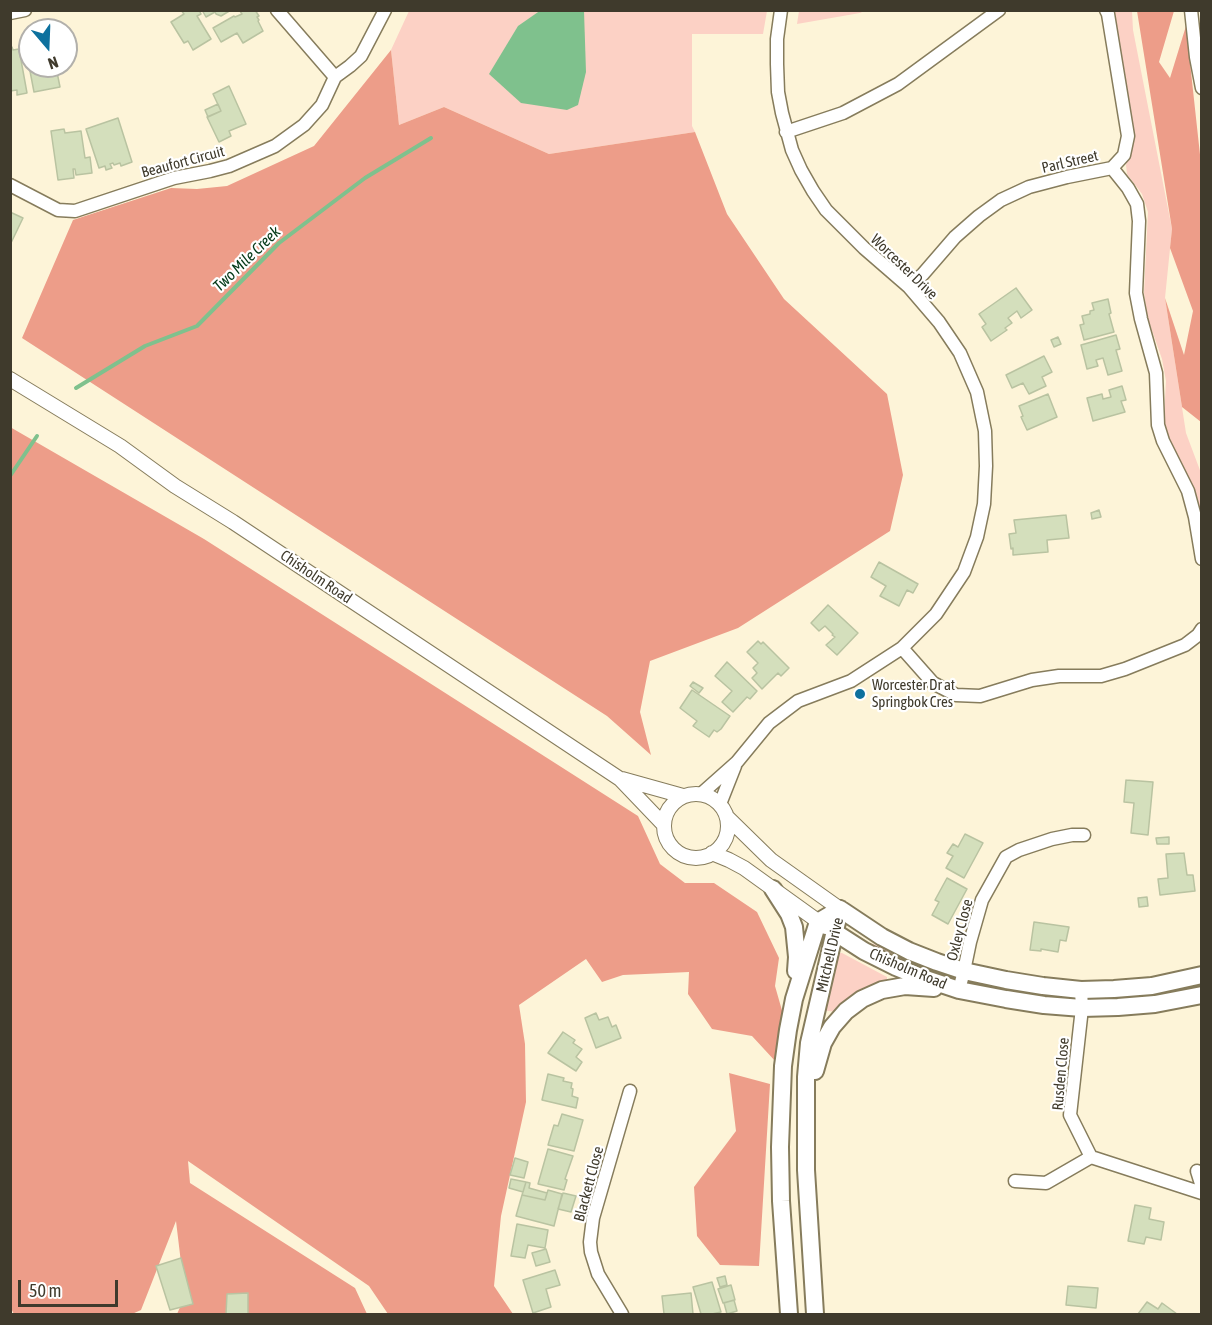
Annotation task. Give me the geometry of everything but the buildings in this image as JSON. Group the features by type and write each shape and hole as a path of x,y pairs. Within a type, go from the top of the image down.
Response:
{"main road":[{"path":"773,889 789,914 794,927 797,957 795,999"},
{"name":"Mitchell Drive","path":"789,1314 781,1201 783,1066 795,999 818,922 840,909"},
{"name":"Mitchell Drive","path":"815,1314 807,1181 806,1077 809,1043 840,909"},
{"name":"Chisholm Road","path":"840,909 882,937 909,951 964,971 1025,983 1081,990 1114,989 1152,986 1202,975"},
{"name":"Chisholm Road","path":"836,933 864,951 923,978 959,990 1044,1005 1082,1008 1155,1004 1202,995"},
{"path":"805,1118 817,1059 823,1043 832,1027 846,1011 862,999 882,990 905,986 959,990"}],"street":[{"path":"10,13 25,10"},
{"path":"277,10 335,77"},
{"name":"Beaufort Circuit","path":"10,185 58,210 75,211 174,177 229,166 275,146 304,126 322,105 335,77 361,56 385,10"},
{"name":"Worcester Drive","path":"701,794 737,762 769,723 798,701 851,681 902,648 936,614 964,572 977,537 984,504 987,466 985,430 977,392 960,353 939,322 909,287 864,248 826,210 801,170 786,132 778,92 777,39 781,10"},
{"path":"786,132 843,113 898,84 999,10"},
{"name":"Parl Street","path":"909,287 955,237 1001,200 1029,187 1112,168 1124,155 1128,136 1106,10"},
{"path":"1191,10 1202,88"},
{"path":"1112,168 1137,204 1140,221 1136,293 1156,373 1158,425 1163,441 1188,490 1202,560"},
{"name":"Chisholm Road","path":"10,379 120,446 175,486 253,535 620,779 664,825"},
{"path":"902,648 933,683 956,695 980,696 1032,680 1059,676 1101,676 1125,669 1185,645 1202,630"},
{"name":"Worcester Drive","path":"720,804 737,762"},
{"name":"Chisholm Road","path":"620,779 682,796"},
{"path":"701,794 712,797 720,804 727,817 726,838 720,847 705,857 687,857 680,854 668,841 664,825 665,816 669,808 682,796 701,794"},
{"name":"Chisholm Road","path":"727,817 771,860 840,909"},
{"name":"Oxley Close","path":"959,990 982,900 1006,857 1052,839 1084,835"},
{"name":"Chisholm Road","path":"712,853 744,868 836,933"},
{"name":"Rusden Close","path":"1081,990 1082,1008 1070,1115 1091,1157"},
{"name":"Blackett Close","path":"622,1314 598,1274 590,1242 593,1218 630,1091"},
{"path":"1015,1181 1046,1184 1091,1157 1202,1193"},
{"path":"1197,1171 1202,1187"}],"shaded area":[{"path":"541,10 584,11 586,72 578,105 567,110 521,103 489,74 518,26"},
{"path":"799,10 864,11 797,24"},
{"path":"409,11 767,11 763,34 692,34 692,126 695,132 549,154 444,107 399,125 391,50"},
{"path":"1113,11 1132,11 1133,30 1172,229 1165,298 1186,433 1201,473 1201,519 1198,499 1167,435 1164,419 1166,381 1162,359 1148,319 1144,293 1148,212 1142,194 1127,174 1126,165 1133,143 1132,123"},
{"path":"1137,11 1174,11 1159,62 1170,78 1186,26 1202,173 1201,422 1182,407 1165,298 1184,355 1193,311 1170,248 1172,229"},
{"path":"391,50 399,125 444,107 549,154 695,132 727,214 784,299 887,394 903,475 890,531 738,628 650,661 640,712 651,755 607,716 22,338 73,220 171,188 197,189 227,186 314,146"},
{"path":"10,427 204,539 638,816 660,864 685,883 714,883 757,912 779,958 775,986 783,1014 776,1062 752,1036 712,1029 688,994 689,972 623,975 602,982 586,959 519,1005 525,1044 526,1102 501,1216 494,1286 513,1314 388,1314 369,1286 188,1161 190,1183 355,1288 367,1314 177,1314 185,1296 176,1221 141,1310 132,1314 14,1314 10,1307"},
{"path":"853,938 877,945 944,972 943,977 936,978"},
{"path":"838,953 887,977 887,983 836,1012 821,1010 836,957"},
{"path":"729,1073 770,1084 759,1266 720,1265 697,1236 694,1187 736,1131"}],"waterway":[{"name":"Two Mile Creek","path":"76,388 145,346 197,326 279,243 365,178 431,138"},
{"name":"Two Mile Creek","path":"10,476 37,436"}],"place":[{"name":"Worcester Dr at Springbok Cres","path":"860,694"}]}
